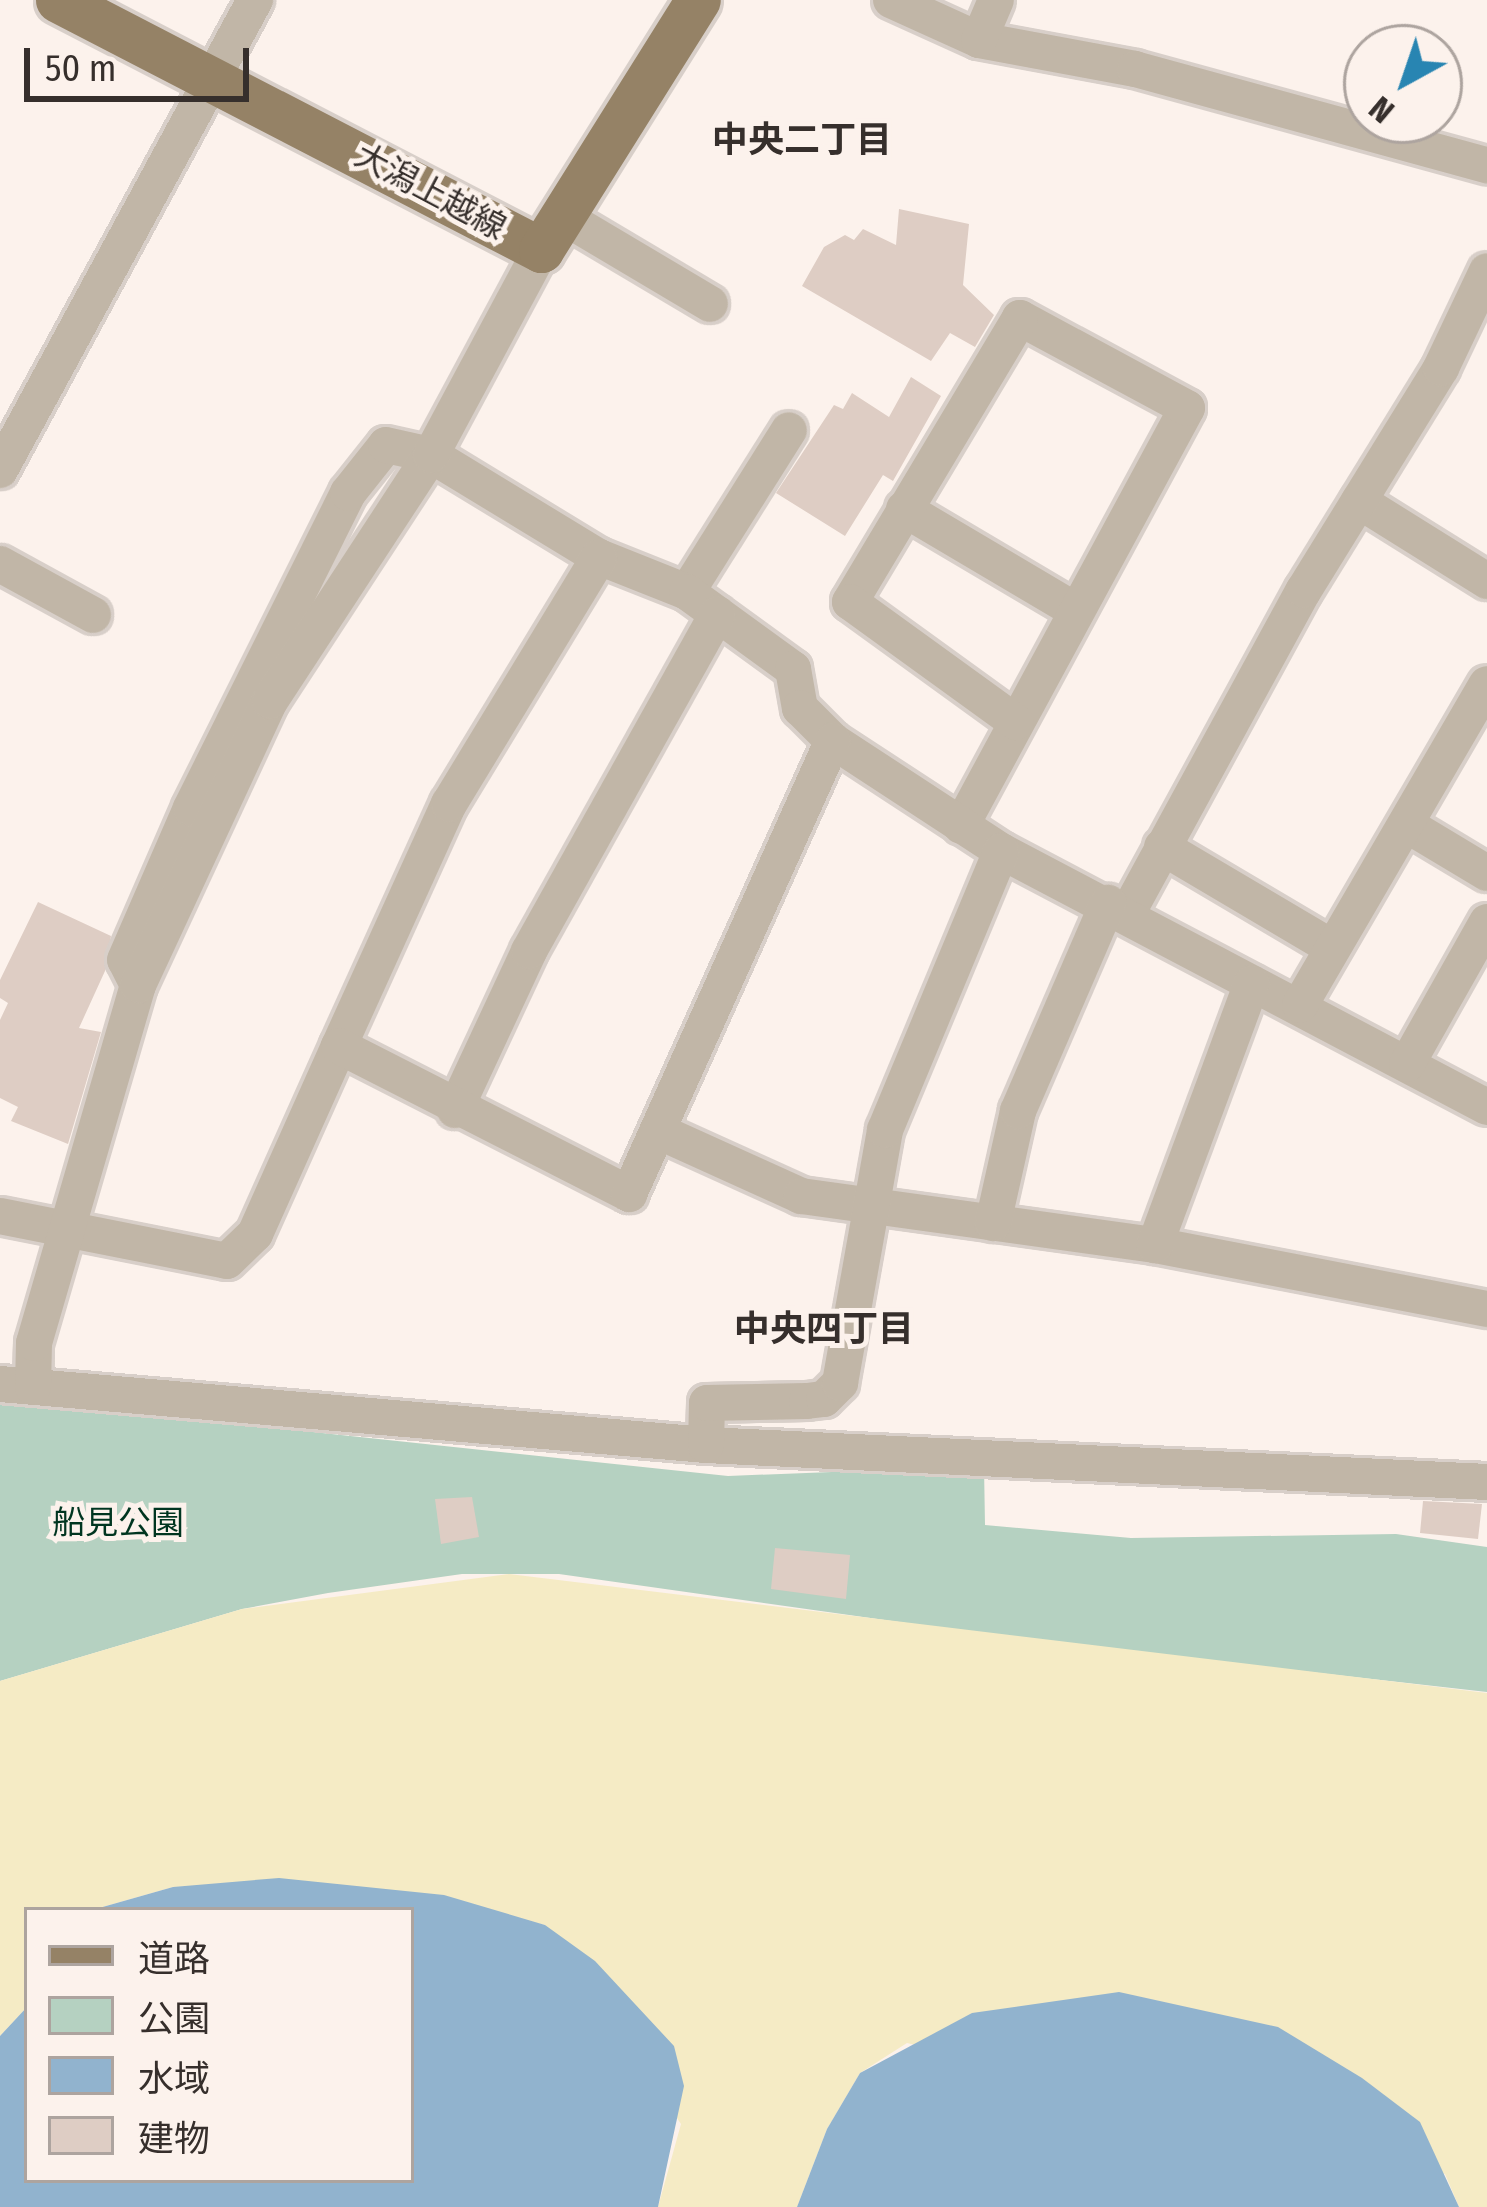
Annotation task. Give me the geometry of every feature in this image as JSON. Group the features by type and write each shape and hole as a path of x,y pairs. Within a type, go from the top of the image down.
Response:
{"main road":[{"name":"大潟上越線","path":"58,0 215,80 551,233"},
{"path":"551,233 698,0"}],"street":[{"path":"0,470 255,0"},
{"path":"892,0 979,40 1135,69 1487,165"},
{"path":"979,40 995,0"},
{"path":"710,304 551,233 431,455 270,701 138,985 34,1343 17,1386 706,1445 1487,1482"},
{"path":"993,1223 1018,1111 1118,908 1162,847 1359,501 1442,368 1487,272"},
{"path":"961,826 1187,408 1020,318 850,602 1016,722"},
{"path":"455,1110 529,951 790,430"},
{"path":"431,455 599,557 702,603 793,669 800,708 833,741 1001,851 1118,908 1487,1107"},
{"path":"1359,501 1487,581"},
{"path":"904,509 1075,610"},
{"path":"0,1216 66,1227 203,1262 242,1252 449,804 599,557"},
{"path":"0,564 93,615"},
{"path":"1300,1004 1487,684"},
{"path":"339,1046 455,1110 629,1194 833,741"},
{"path":"1407,825 1487,873"},
{"path":"1162,847 1331,947"},
{"path":"706,1445 707,1403 824,1399 840,1383 885,1130 1001,851"},
{"path":"1407,1064 1487,922"},
{"path":"1155,1245 1252,983"},
{"path":"660,1132 801,1196 868,1210 1155,1245 1487,1309"}],"green space":[{"name":"船見公園","path":"0,1399 728,1476 984,1466 985,1525 1131,1538 1396,1534 1487,1547 1487,1692 1026,1640 559,1574 462,1574 242,1609 0,1681"}],"sand":[{"path":"509,1574 1487,1693 1487,2207 1459,2207 1445,2174 907,2043 860,2073 827,2129 797,2207 658,2207 681,2124 545,1925 502,1915 224,1886 173,1887 103,1907 24,1907 24,2010 0,2036 0,1681 242,1609"}],"water":[{"path":"279,1878 444,1895 545,1925 595,1961 674,2046 684,2086 658,2207 0,2207 0,2036 24,2010 24,2183 414,2183 414,1907 103,1907 173,1887"},
{"path":"1119,1992 1278,2027 1362,2078 1420,2122 1459,2207 797,2207 827,2129 860,2073 972,2013"}],"building":[{"path":"899,209 969,224 963,285 994,315 975,347 950,333 931,361 802,286 824,247 845,235 854,240 863,229 896,245"},
{"path":"911,377 941,396 893,481 883,475 845,536 776,493 834,405 843,409 852,393 889,417"},
{"path":"38,902 111,936 105,971 79,1028 101,1032 68,1144 11,1121 18,1107 0,1098 0,1020 8,1003 0,998 0,980"},
{"path":"472,1497 479,1537 441,1544 435,1499"},
{"path":"1423,1501 1482,1504 1478,1539 1420,1533"},
{"path":"775,1548 850,1555 846,1599 771,1589"}],"district":[{"name":"中央二丁目","path":"802,141"},
{"name":"中央四丁目","path":"824,1330"}]}
